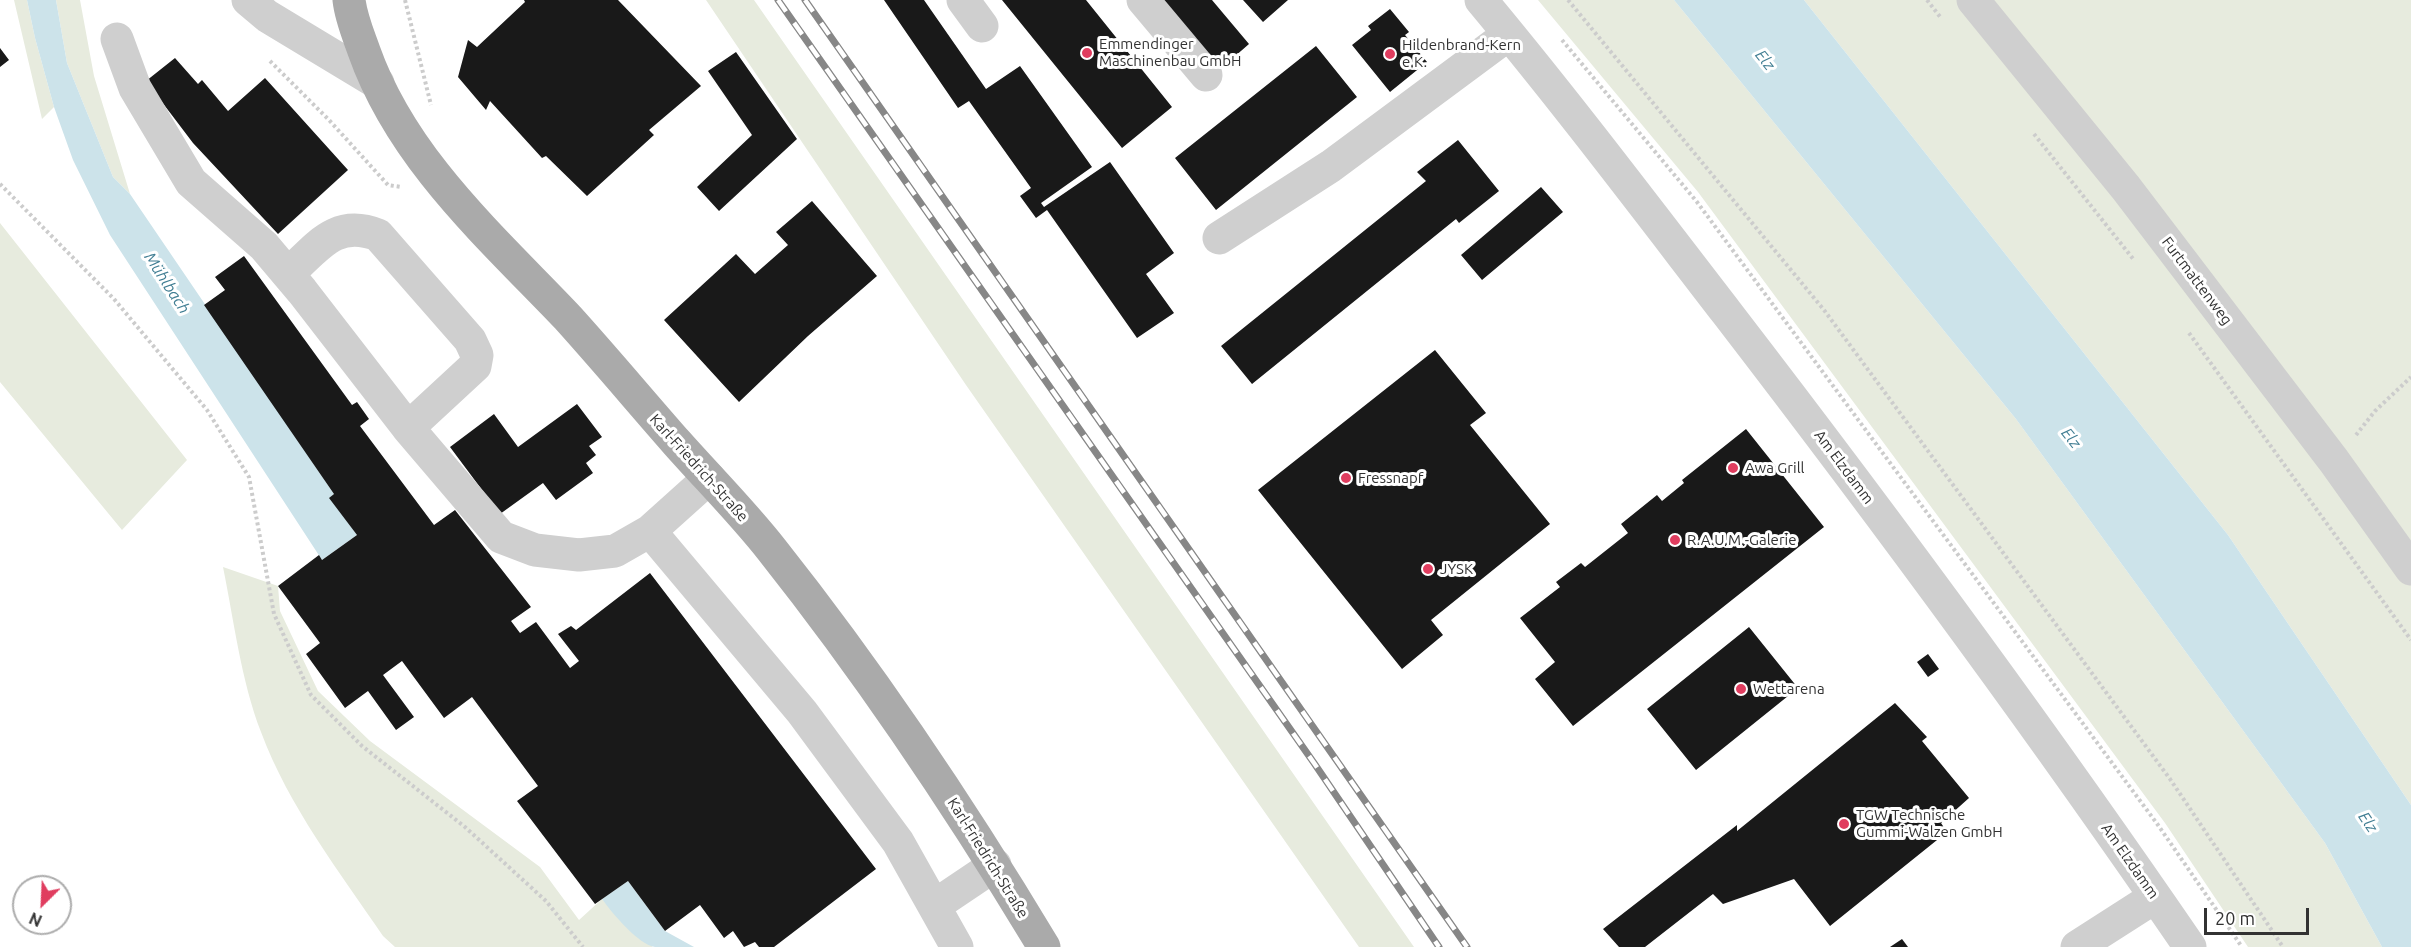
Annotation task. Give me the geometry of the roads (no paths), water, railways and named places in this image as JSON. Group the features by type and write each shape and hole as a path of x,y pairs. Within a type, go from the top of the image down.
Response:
{"main road":[{"name":"Karl-Friedrich-Straße","path":"350,0 351,13 378,83 401,127 450,196 570,321 770,547 893,712 995,865 1044,947"}],"street":[{"path":"248,0 267,16 378,83"},
{"path":"963,0 982,26"},
{"path":"1143,0 1206,75"},
{"name":"Am Elzdamm","path":"1481,0 1650,212 1847,470 2006,684 2190,947"},
{"name":"Furtmattenweg","path":"1973,0 2134,198 2334,461 2411,569"},
{"path":"1219,238 1331,166 1509,34"},
{"path":"117,39 135,88 191,182 264,246 408,428 501,537 535,550 579,555 615,551 650,531 709,478"},
{"path":"288,274 330,236 349,229 363,229 378,235 470,340 477,355 475,366 408,428"},
{"path":"650,531 802,712 898,842 957,947"},
{"path":"934,906 995,865"},
{"path":"2077,947 2155,897"}],"water":[{"name":"Mühlbach","path":"27,0 56,0 67,63 113,177 130,194 334,494 330,498 357,535 322,560 110,235 73,160 54,107"},
{"name":"Elz","path":"1674,0 1804,0 2228,535 2411,805 2411,947 2382,947 2325,843 2016,419"},
{"path":"628,881 665,931 694,947 655,947 641,941 626,928 602,899"}],"railway":[{"path":"778,0 1314,763 1439,947"},
{"path":"805,0 1467,947"}],"place":[{"name":"Emmendinger Maschinenbau GmbH","path":"1087,53"},
{"name":"Hildenbrand-Kern e.K.","path":"1390,54"},
{"name":"Awa Grill","path":"1733,468"},
{"name":"Fressnapf","path":"1346,478"},
{"name":"R.A.U.M.-Galerie","path":"1675,540"},
{"name":"JYSK","path":"1428,569"},
{"name":"Wettarena","path":"1741,689"},
{"name":"TGW Technische Gummi-Walzen GmbH","path":"1844,824"}]}
